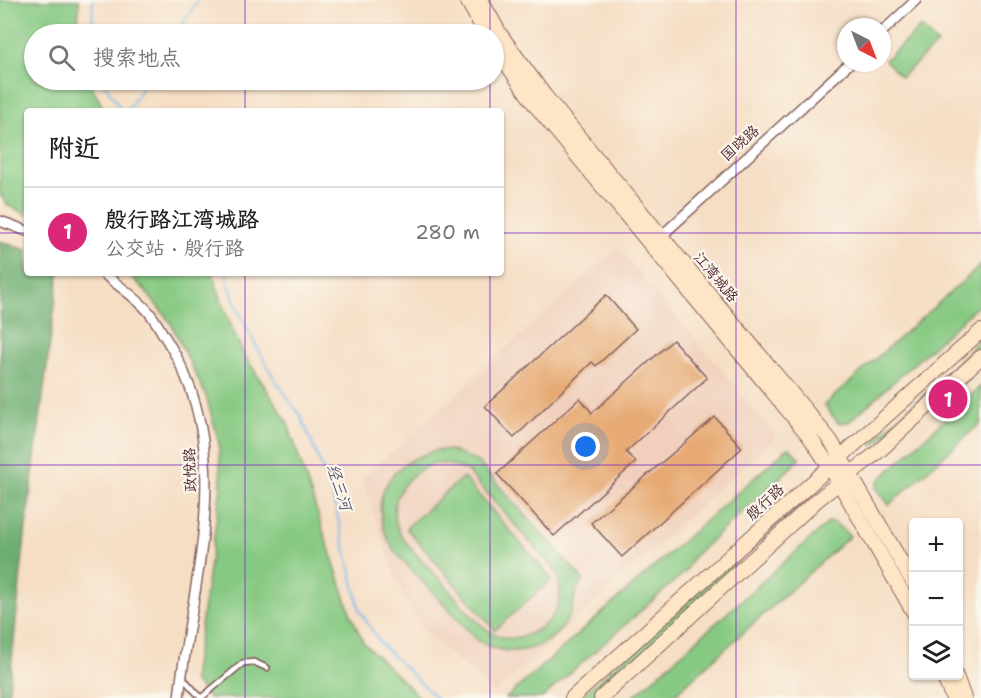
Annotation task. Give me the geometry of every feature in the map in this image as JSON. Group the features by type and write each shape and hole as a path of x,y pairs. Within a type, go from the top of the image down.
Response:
{"street":[{"path":"466,0 480,24"},
{"name":"江湾城路","path":"481,0 496,24"},
{"path":"891,24 916,0"},
{"name":"江湾城路","path":"504,37 545,96 655,241"},
{"name":"江湾城路","path":"504,60 535,105 817,423 846,480 909,576"},
{"name":"国晓路","path":"655,241 840,72"},
{"path":"0,221 24,230"},
{"name":"政悦路","path":"107,276 148,311 182,366 199,413 208,486 179,698"},
{"name":"殷行路","path":"572,698 981,331"},
{"path":"601,698 816,501 846,480 981,357"},
{"name":"江湾城路","path":"846,480 909,603"},
{"path":"946,680 953,698"},
{"path":"958,680 964,698"}],"lane":[{"path":"182,677 201,698 243,663 254,662 267,668"}],"shaded area":[{"path":"618,247 777,436 494,694 421,628 397,584 362,479"}],"green space":[{"path":"0,0 79,0 78,24 24,24 24,90 93,90 103,108 24,108 24,214 9,206 0,195"},
{"path":"921,27 937,44 901,77 891,66 891,54"},
{"path":"0,241 24,249 24,276 59,276 25,535 8,698 0,698"},
{"path":"981,265 981,303 849,422 838,423 824,405"},
{"path":"130,276 213,276 243,353 287,421 350,612 363,642 420,698 209,698 193,680 221,487 219,443 206,396 170,322 143,288"},
{"path":"981,338 981,348 874,446 871,443 937,383"},
{"path":"981,386 981,423 889,505 876,488 879,480"},
{"path":"789,447 800,459 693,557 686,571 542,698 506,698"},
{"path":"437,450 450,450 478,462 584,581 576,592 570,615 553,637 529,649 516,651 503,650 477,640 394,551 385,533 381,517 381,501 392,476 404,465","holes":["434,464 446,464 466,470 555,570 560,590 558,605 552,617 532,633 507,638 484,627 416,555 401,535 394,512 400,491 406,482 424,468"]},
{"path":"463,477 552,579 495,630 406,528"},
{"path":"802,499 804,502 743,555 692,609 591,698 579,698"},
{"path":"829,522 835,523 850,536 671,698 632,698"}],"building":[{"path":"606,295 636,329 596,366 592,362 514,438 485,406"},
{"path":"673,340 707,378 626,452 636,462 554,536 497,474 580,398 592,413"},
{"path":"715,417 742,448 622,557 591,523"}],"waterway":[{"path":"92,24 93,0"},
{"path":"182,24 198,0"},
{"path":"108,90 120,108"},
{"path":"129,108 141,90"},
{"name":"经三河","path":"227,276 234,300 253,340 274,378 301,417 331,489 360,611 381,644 436,698"}],"place":[{"name":"殷行路江湾城路","path":"948,399"}]}
